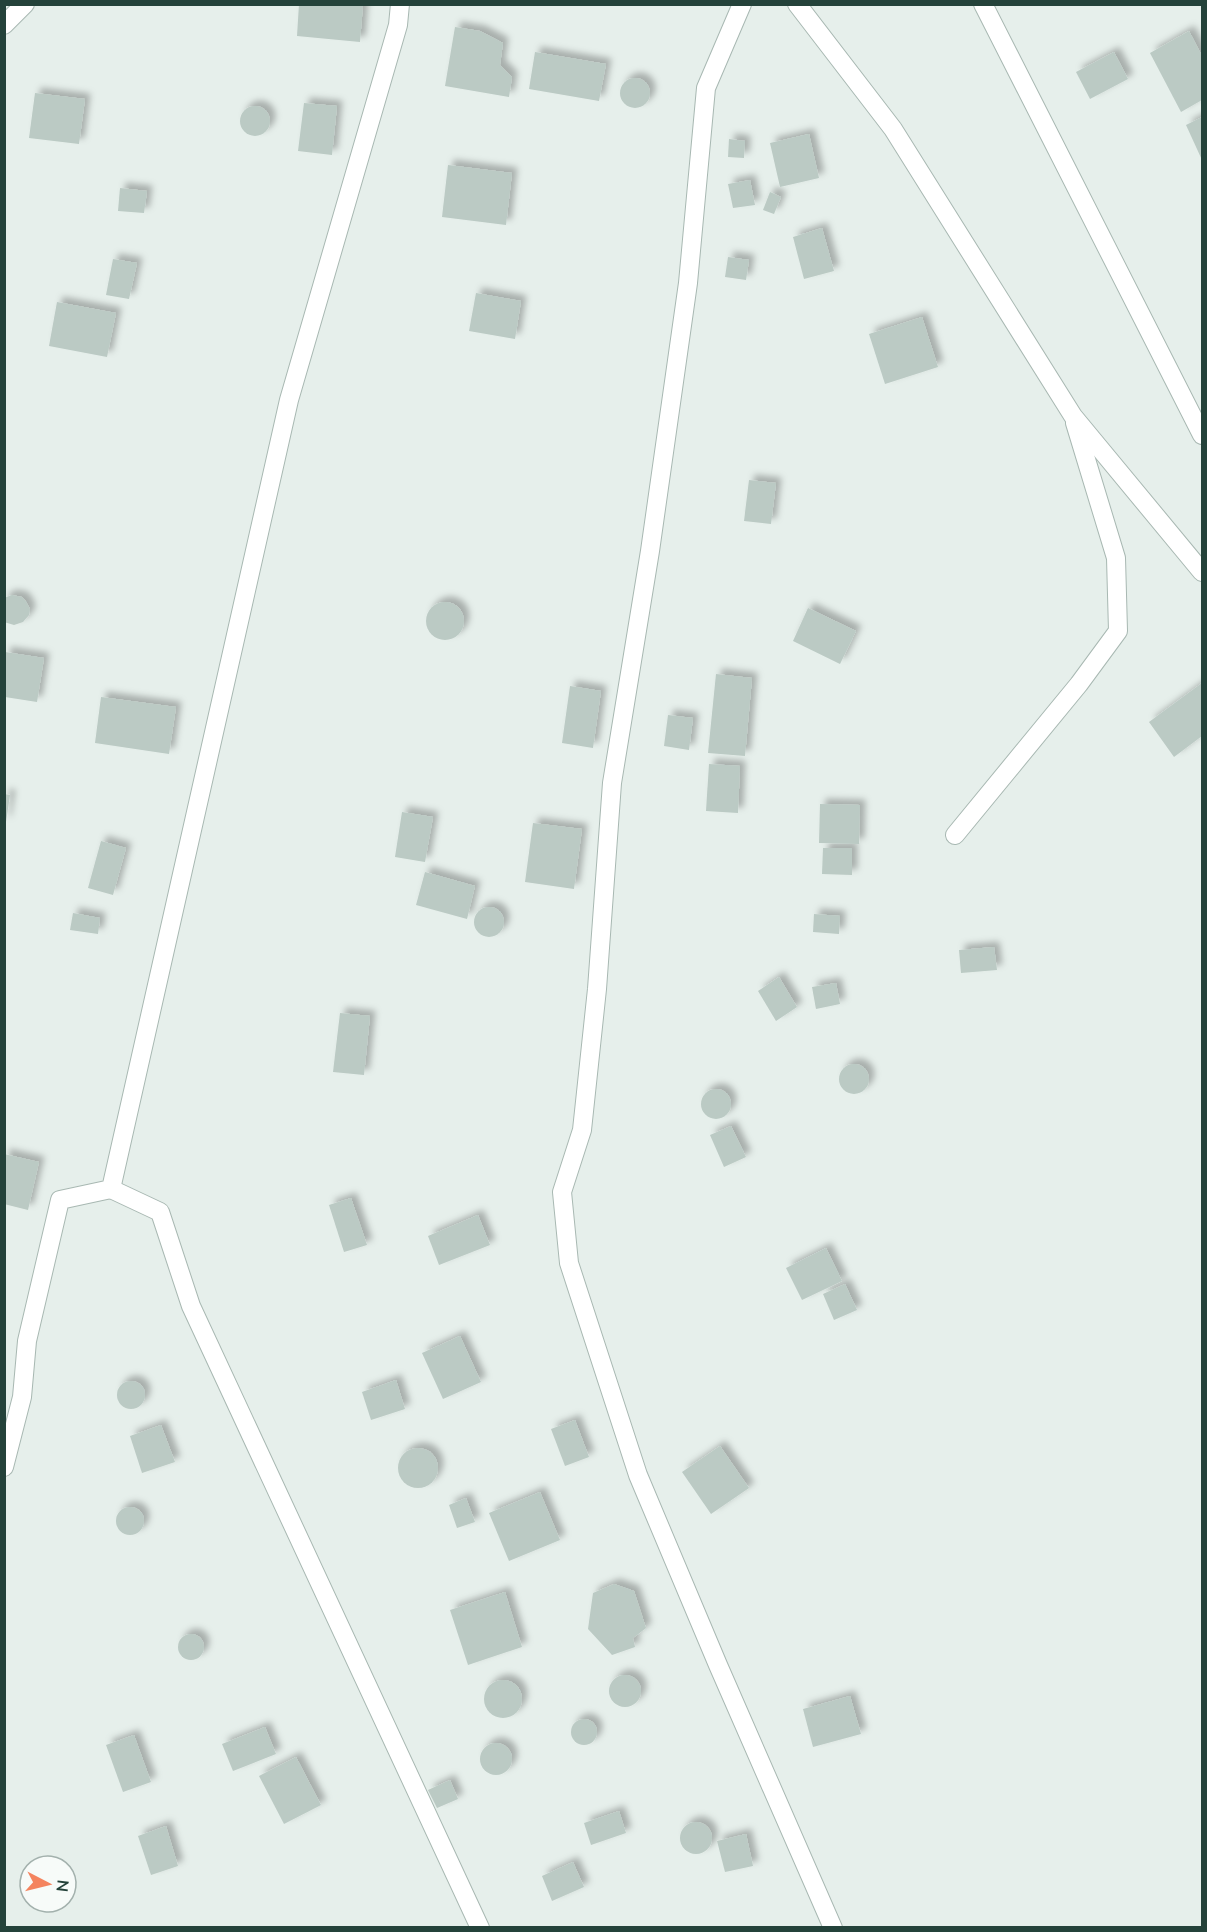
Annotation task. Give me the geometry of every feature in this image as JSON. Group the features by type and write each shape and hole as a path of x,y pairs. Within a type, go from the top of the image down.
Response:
{"street":[{"path":"111,1189 289,400 398,25 400,4"},
{"path":"742,4 706,88 686,294 650,551 612,783 597,988 582,1131 562,1192 569,1263 638,1475 833,1928"},
{"path":"797,4 893,129 1073,416 1203,572"},
{"path":"983,4 1203,435"},
{"path":"4,25 16,8"},
{"path":"955,835 1079,684 1118,631 1116,558 1073,416"},
{"path":"4,1467 22,1397 27,1341 60,1200 111,1189 160,1212 191,1306 480,1928"}],"building":[{"path":"299,4 363,4 360,42 297,36"},
{"path":"455,27 480,31 503,43 500,65 512,77 509,97 445,86"},
{"path":"1189,31 1202,56 1202,100 1181,112 1150,53"},
{"path":"535,52 606,64 599,101 529,89"},
{"path":"1114,52 1128,79 1090,99 1076,72"},
{"path":"635,78 646,82 650,93 646,104 635,108 624,104 620,93 624,82"},
{"path":"35,93 85,99 79,144 29,138"},
{"path":"304,103 337,106 332,155 298,151"},
{"path":"255,106 266,110 270,121 266,132 255,136 244,132 240,121 244,110"},
{"path":"1202,117 1202,160 1186,125"},
{"path":"809,134 819,178 780,187 770,143"},
{"path":"729,139 745,141 744,158 728,157"},
{"path":"448,165 512,173 506,225 442,217"},
{"path":"750,180 755,205 733,208 728,184"},
{"path":"120,188 147,191 144,213 118,211"},
{"path":"770,192 781,197 774,214 763,210"},
{"path":"822,228 834,271 804,279 793,237"},
{"path":"728,257 749,260 746,280 725,277"},
{"path":"113,259 137,263 129,299 106,295"},
{"path":"476,293 521,301 515,339 469,331"},
{"path":"57,302 116,313 107,357 49,346"},
{"path":"922,317 938,367 885,384 869,334"},
{"path":"749,480 776,483 771,524 744,521"},
{"path":"12,595 22,597 30,609 29,615 23,622 14,625 4,622 4,598"},
{"path":"445,602 459,607 464,621 459,635 445,640 431,635 426,621 431,607"},
{"path":"808,608 856,631 840,664 793,641"},
{"path":"5,652 44,658 37,702 5,697"},
{"path":"716,674 752,678 745,756 708,753"},
{"path":"1202,683 1202,736 1174,757 1149,722"},
{"path":"570,686 601,691 593,748 562,743"},
{"path":"101,697 176,707 169,754 95,743"},
{"path":"668,715 693,718 689,750 664,746"},
{"path":"709,764 740,766 738,813 706,811"},
{"path":"4,794 10,795 6,822 4,822"},
{"path":"820,804 860,805 859,844 819,843"},
{"path":"402,812 433,817 425,862 395,857"},
{"path":"533,823 582,829 574,889 525,882"},
{"path":"101,841 126,848 113,895 88,888"},
{"path":"823,848 852,848 852,875 822,874"},
{"path":"425,872 475,886 467,919 416,905"},
{"path":"489,907 500,911 504,922 500,933 489,937 478,933 474,922 478,911"},
{"path":"73,913 100,918 98,934 70,930"},
{"path":"814,914 840,916 839,934 813,932"},
{"path":"994,947 997,970 961,973 959,950"},
{"path":"779,977 797,1007 776,1021 758,991"},
{"path":"836,983 840,1004 816,1009 812,987"},
{"path":"340,1013 370,1016 364,1075 333,1072"},
{"path":"854,1064 865,1068 869,1079 865,1090 854,1094 843,1090 839,1079 843,1068"},
{"path":"716,1089 727,1093 731,1104 727,1115 716,1119 705,1115 701,1104 705,1093"},
{"path":"731,1126 746,1157 724,1167 710,1135"},
{"path":"4,1154 39,1162 28,1210 4,1204"},
{"path":"351,1198 367,1245 344,1252 329,1205"},
{"path":"478,1215 490,1245 439,1265 428,1236"},
{"path":"826,1248 842,1281 802,1300 786,1268"},
{"path":"845,1284 857,1310 834,1320 823,1294"},
{"path":"460,1336 481,1382 443,1399 422,1353"},
{"path":"396,1380 405,1409 371,1420 362,1392"},
{"path":"131,1381 141,1385 145,1395 141,1405 131,1409 121,1405 117,1395 121,1385"},
{"path":"575,1420 589,1457 565,1466 551,1429"},
{"path":"161,1425 175,1462 142,1473 130,1436"},
{"path":"720,1446 749,1488 711,1514 682,1472"},
{"path":"418,1448 432,1454 438,1468 432,1482 418,1488 404,1482 398,1468 404,1454"},
{"path":"540,1492 560,1540 509,1561 489,1513"},
{"path":"466,1498 475,1522 457,1528 449,1505"},
{"path":"130,1507 140,1511 144,1521 140,1531 130,1535 120,1531 116,1521 120,1511"},
{"path":"614,1584 634,1591 646,1628 633,1638 635,1647 612,1655 588,1629 593,1593"},
{"path":"505,1592 522,1647 468,1665 450,1610"},
{"path":"191,1634 200,1638 204,1647 200,1656 191,1660 182,1656 178,1647 182,1638"},
{"path":"625,1675 636,1680 641,1691 636,1702 625,1707 614,1702 609,1691 614,1680"},
{"path":"503,1680 517,1685 522,1699 517,1713 503,1718 489,1713 484,1699 489,1685"},
{"path":"850,1696 861,1734 813,1747 803,1709"},
{"path":"584,1719 593,1723 597,1732 593,1741 584,1745 575,1741 571,1732 575,1723"},
{"path":"265,1727 276,1754 233,1771 222,1744"},
{"path":"134,1735 151,1782 123,1792 106,1745"},
{"path":"496,1743 507,1748 512,1759 507,1770 496,1775 485,1770 480,1759 485,1748"},
{"path":"296,1757 321,1805 284,1824 259,1776"},
{"path":"450,1780 458,1799 437,1808 428,1790"},
{"path":"619,1811 626,1833 591,1845 584,1823"},
{"path":"696,1822 708,1826 712,1838 708,1850 696,1854 684,1850 680,1838 684,1826"},
{"path":"166,1826 178,1866 151,1875 138,1836"},
{"path":"746,1834 753,1866 725,1872 717,1841"},
{"path":"573,1862 584,1887 552,1901 542,1876"}]}
